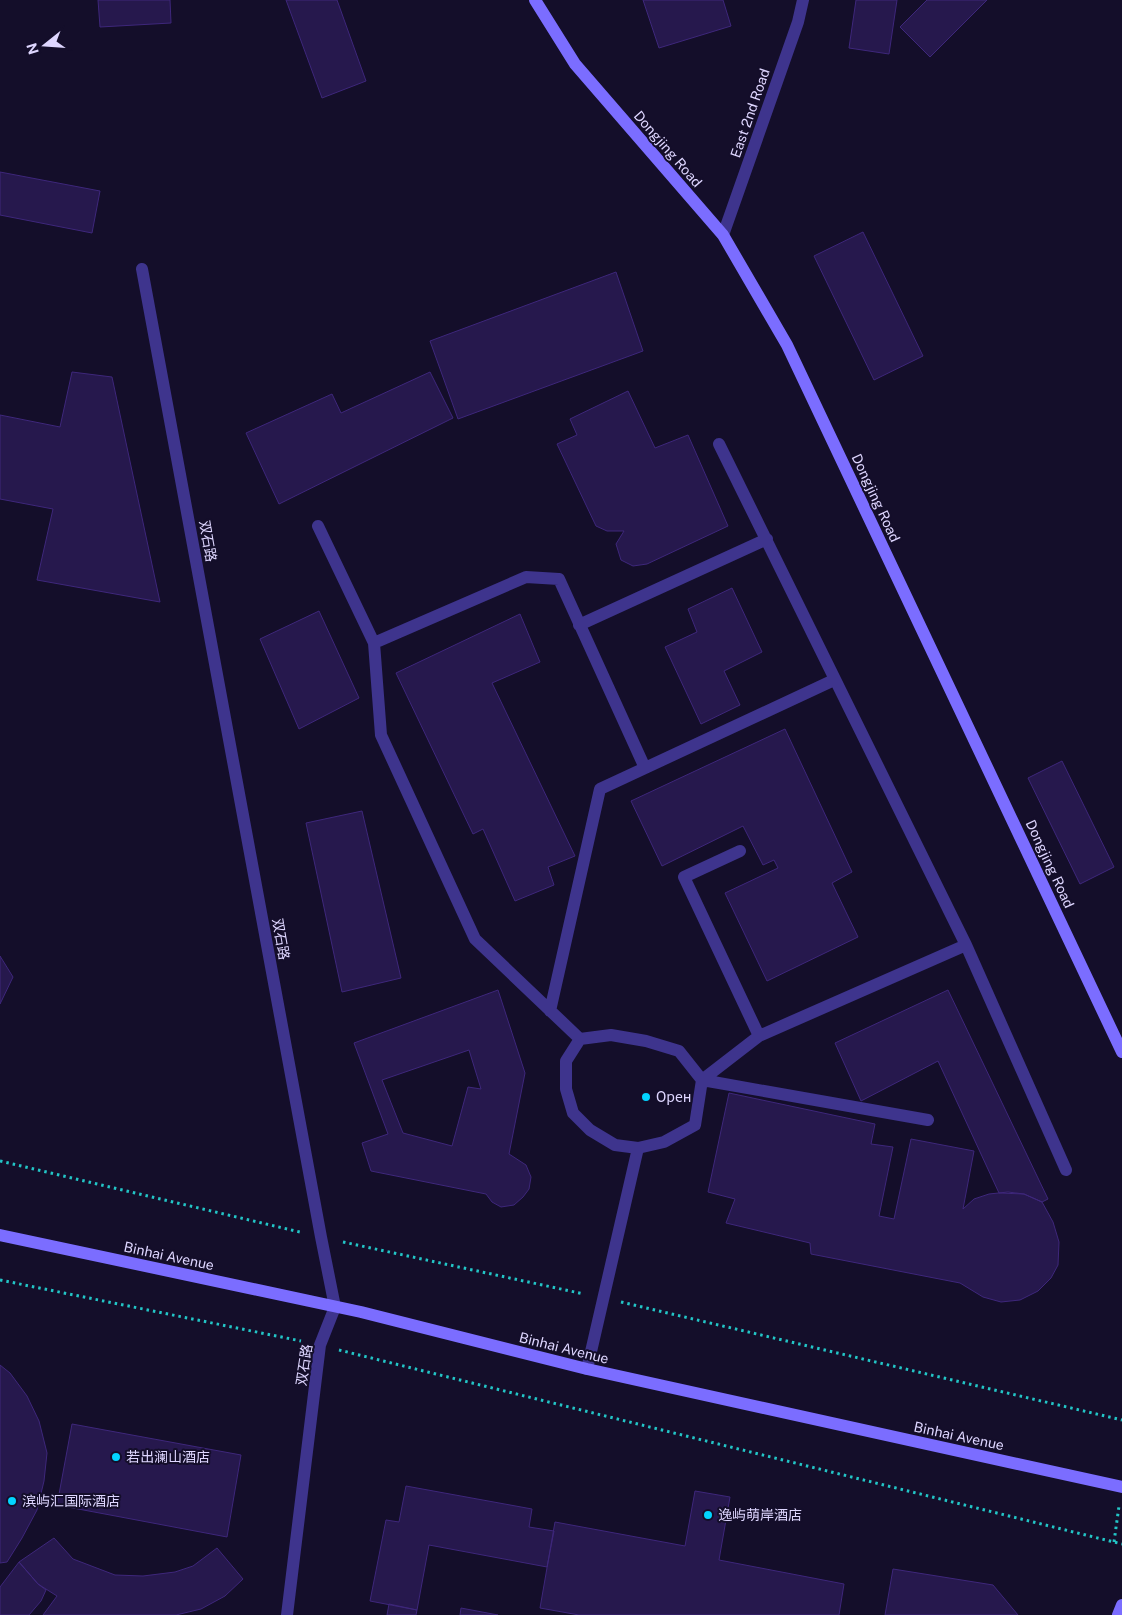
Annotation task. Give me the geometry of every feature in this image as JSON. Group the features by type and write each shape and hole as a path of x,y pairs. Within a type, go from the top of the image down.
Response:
{"main road":[{"name":"Dongjing Road","path":"535,0 576,64 723,236 788,345 1122,1052"},
{"name":"Binhai Avenue","path":"0,1236 335,1307 587,1369 1122,1487"},
{"path":"1118,1615 1122,1605"}],"street":[{"name":"East 2nd Road","path":"723,236 798,22 803,0"},
{"name":"双石路","path":"142,268 335,1307 320,1345 287,1615"},
{"path":"719,444 966,945 1066,1170"},
{"path":"318,526 374,643 381,735 475,939 580,1039 611,1036 646,1041 678,1051 702,1080 928,1120"},
{"path":"579,625 767,539"},
{"path":"374,643 526,577 558,579 645,768"},
{"path":"550,1011 600,789 834,680"},
{"path":"740,851 684,877 759,1036"},
{"path":"580,1039 566,1061 566,1088 573,1113 590,1130 615,1144 638,1148 664,1142 695,1125 702,1080 759,1036 966,945"},
{"path":"587,1369 605,1298 638,1148"}],"path":[{"path":"0,1161 321,1237 605,1298 1122,1420"},
{"path":"0,1280 320,1345 1122,1544"},
{"path":"1114,1542 1122,1487"}],"building":[{"path":"98,0 170,0 171,23 100,27"},
{"path":"286,0 337,0 366,81 322,98"},
{"path":"643,0 723,0 731,26 659,48"},
{"path":"856,0 897,0 889,54 849,48"},
{"path":"927,0 987,0 930,57 900,27"},
{"path":"0,172 100,191 92,233 0,215"},
{"path":"863,232 923,356 874,380 814,256"},
{"path":"616,272 643,351 458,419 430,341"},
{"path":"72,372 112,377 160,602 37,580 53,509 0,499 0,415 60,427"},
{"path":"430,372 453,418 279,504 246,433 332,394 341,413"},
{"path":"628,391 655,448 688,435 728,526 647,564 633,566 621,560 616,544 624,531 607,531 596,526 557,444 577,435 570,419"},
{"path":"732,588 762,652 724,671 740,705 701,724 665,647 697,632 688,609"},
{"path":"319,611 359,698 299,729 260,639"},
{"path":"520,614 540,662 492,683 575,856 548,867 554,885 515,901 483,829 473,834 396,673"},
{"path":"785,729 852,872 832,883 858,937 767,981 725,893 778,868 774,860 763,865 743,826 662,866 631,801"},
{"path":"1062,761 1114,867 1080,884 1028,778"},
{"path":"362,811 401,978 342,992 306,823"},
{"path":"0,956 13,977 0,1004"},
{"path":"498,990 525,1073 509,1154 526,1165 531,1177 529,1189 523,1197 514,1205 501,1207 492,1202 486,1194 371,1171 362,1143 388,1134 354,1043","holes":["469,1050 481,1089 468,1087 452,1146 403,1133 382,1080"]},
{"path":"948,990 1048,1199 1042,1202 1024,1194 999,1193 938,1061 861,1101 835,1043"},
{"path":"729,1093 875,1124 871,1144 893,1147 879,1216 894,1219 911,1139 974,1151 963,1209 974,1199 989,1194 1008,1192 1024,1194 1042,1202 1053,1222 1059,1242 1058,1265 1051,1278 1038,1291 1020,1300 1001,1302 983,1297 960,1283 811,1254 810,1243 726,1223 735,1199 708,1192"},
{"path":"0,1365 10,1373 27,1396 39,1421 47,1453 44,1481 37,1510 7,1562 0,1563"},
{"path":"72,1424 241,1455 227,1537 57,1505"},
{"path":"406,1486 532,1509 529,1527 554,1531 547,1567 429,1545 417,1610 370,1601 386,1520 399,1522"},
{"path":"695,1491 730,1497 719,1560 844,1584 839,1615 579,1615 540,1608 555,1522 685,1546"},
{"path":"54,1538 73,1559 115,1575 143,1576 175,1572 193,1566 217,1548 243,1579 225,1596 201,1609 176,1615 43,1615 57,1596 38,1584 19,1562"},
{"path":"19,1562 38,1584 46,1590 41,1601 29,1615 0,1615 0,1587"},
{"path":"893,1569 993,1585 1018,1615 885,1615"},
{"path":"389,1604 417,1610 416,1615 387,1615"},
{"path":"461,1608 498,1615 460,1615"}],"place":[{"name":"Oрен","path":"646,1097"},
{"name":"若出澜山酒店","path":"116,1457"},
{"name":"滨屿汇国际酒店","path":"12,1501"},
{"name":"逸屿萌岸酒店","path":"708,1515"}]}
